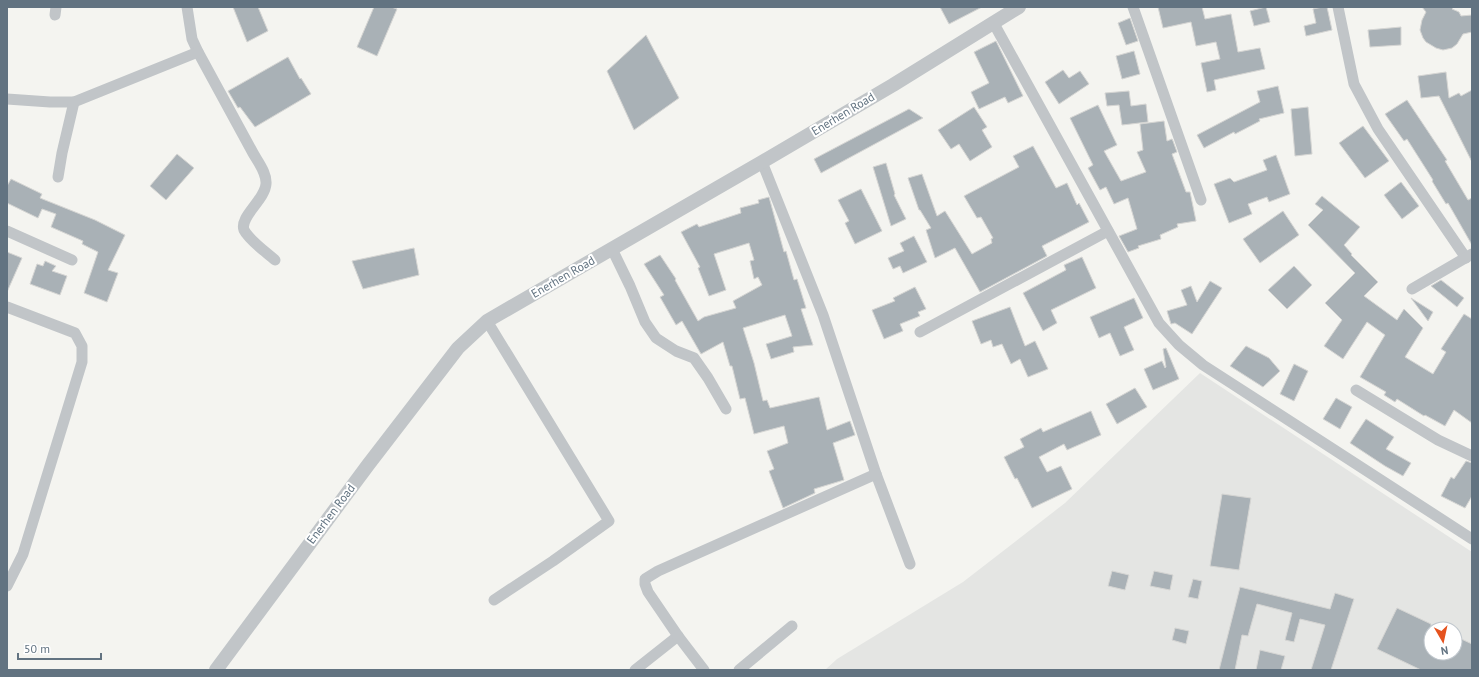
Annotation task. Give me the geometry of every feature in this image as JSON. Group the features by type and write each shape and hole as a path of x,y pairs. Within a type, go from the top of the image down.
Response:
{"street":[{"path":"187,7 192,39 262,168 266,183 262,196 243,224 244,229 248,236 275,260"},
{"name":"Enerhen Road","path":"216,670 368,465 453,354 487,321 893,85 1019,7"},
{"path":"1133,7 1201,200"},
{"path":"1338,7 1354,84 1378,129 1469,256 1412,289"},
{"path":"993,22 1159,323 1179,345 1203,365 1472,539"},
{"path":"7,99 74,102 198,52"},
{"path":"58,177 62,152 74,102"},
{"path":"762,162 823,315 876,474 910,564"},
{"path":"7,231 72,260"},
{"path":"920,332 1108,231"},
{"path":"612,249 645,322 656,338 676,351 694,358 708,378 726,409"},
{"path":"7,307 75,333 82,346 82,362 23,554 7,586"},
{"path":"487,321 609,521 494,600"},
{"path":"1356,390 1438,440 1472,456"},
{"path":"704,670 678,636 648,592 644,578 658,570 876,474"},
{"path":"739,670 792,626"},
{"path":"636,670 678,636"}],"shaded area":[{"path":"1200,373 1472,552 1472,670 825,670 837,659 963,582 1065,503"}],"building":[{"path":"233,7 258,7 268,31 247,42"},
{"path":"374,7 391,7 397,9 377,56 357,47"},
{"path":"940,7 982,7 949,24"},
{"path":"1158,7 1202,7 1205,19 1231,14 1238,52 1260,48 1265,69 1214,80 1216,90 1207,92 1201,63 1220,59 1216,42 1196,46 1191,22 1163,28"},
{"path":"1266,7 1270,22 1254,26 1250,11"},
{"path":"1327,7 1332,30 1306,36 1304,26 1316,23 1313,9"},
{"path":"1422,7 1454,7 1452,9 1459,12 1461,16 1472,15 1472,32 1463,34 1457,44 1452,48 1443,50 1436,48 1426,42 1420,30 1422,20 1426,12"},
{"path":"1130,18 1138,41 1126,45 1118,23"},
{"path":"1401,27 1401,45 1370,47 1368,30"},
{"path":"646,35 679,98 634,130 607,71"},
{"path":"996,41 1023,96 1008,103 1005,97 979,109 971,92 989,83 974,52"},
{"path":"1134,51 1140,74 1122,79 1116,56"},
{"path":"288,57 300,79 301,78 311,94 255,127 240,107 238,108 228,91"},
{"path":"1063,70 1069,78 1080,71 1089,84 1059,104 1045,82"},
{"path":"1446,72 1449,98 1459,93 1461,96 1472,90 1472,162 1439,96 1421,98 1418,76"},
{"path":"1278,86 1284,113 1259,119 1260,121 1235,134 1234,132 1204,148 1197,135 1260,102 1257,91"},
{"path":"1129,91 1131,106 1146,104 1148,122 1122,125 1119,105 1107,106 1105,93"},
{"path":"1407,100 1447,160 1445,161 1468,200 1472,198 1472,245 1448,203 1446,204 1432,181 1433,180 1407,139 1404,141 1385,114"},
{"path":"1098,105 1117,145 1104,151 1121,181 1146,172 1137,152 1143,150 1140,124 1164,121 1167,141 1172,139 1177,152 1172,154 1186,192 1190,192 1196,221 1177,224 1178,227 1160,235 1161,239 1138,246 1139,248 1128,252 1119,236 1137,229 1128,198 1114,204 1106,187 1100,190 1088,168 1093,165 1070,118"},
{"path":"974,107 987,127 982,130 992,147 970,161 959,144 951,149 938,130"},
{"path":"1308,107 1312,154 1295,156 1291,109"},
{"path":"909,109 923,118 821,173 814,159"},
{"path":"1363,126 1389,161 1365,178 1339,143"},
{"path":"1033,146 1056,188 1067,183 1077,205 1079,203 1089,222 1042,246 1047,256 980,292 955,248 935,258 926,230 931,228 919,210 908,178 922,174 937,216 945,211 972,254 992,243 991,239 993,238 981,217 977,218 964,196 1019,167 1013,156"},
{"path":"177,154 194,168 166,200 150,186"},
{"path":"1276,155 1290,194 1269,202 1267,197 1248,204 1252,214 1229,223 1214,184 1230,178 1234,182 1267,170 1263,160"},
{"path":"886,163 895,194 894,195 906,219 891,226 873,167"},
{"path":"11,179 42,194 40,198 95,220 125,235 108,270 118,273 107,302 84,293 98,252 82,244 83,241 51,227 56,214 42,209 38,218 7,203 7,186"},
{"path":"1401,182 1419,206 1402,219 1384,195"},
{"path":"861,189 882,231 855,244 845,223 849,221 838,200"},
{"path":"1322,196 1360,227 1344,245 1352,254 1351,255 1378,282 1364,296 1397,320 1404,309 1423,328 1405,357 1433,374 1446,352 1441,349 1464,314 1472,319 1472,423 1454,410 1445,426 1425,415 1424,416 1397,399 1395,402 1384,395 1386,392 1360,377 1385,335 1367,322 1343,359 1324,346 1342,320 1325,303 1355,273 1308,225 1323,210 1315,204"},
{"path":"769,197 784,252 786,251 794,280 797,279 806,308 801,309 813,345 793,347 794,352 771,359 766,344 792,336 785,315 743,328 754,363 763,401 767,400 770,408 819,397 827,430 850,421 855,435 833,443 844,480 814,489 815,493 783,508 769,471 774,469 767,451 788,443 784,426 754,434 745,398 740,399 732,366 730,366 723,342 701,354 682,321 676,325 660,297 664,295 644,264 660,255 676,279 675,280 698,321 704,317 736,308 733,301 762,285 758,277 754,279 750,261 754,260 749,243 714,254 726,290 709,296 698,268 700,267 681,232 697,224 699,227 741,213 740,208 759,203 758,200"},
{"path":"1283,211 1299,235 1260,263 1243,239"},
{"path":"914,236 927,262 903,273 900,266 893,269 888,258 904,251 900,243"},
{"path":"414,248 419,275 363,289 352,261"},
{"path":"7,252 22,258 7,292"},
{"path":"1082,257 1096,288 1051,310 1057,323 1043,331 1023,293 1066,270 1064,265"},
{"path":"45,261 56,266 52,271 67,276 60,295 30,284 37,264 43,266"},
{"path":"1294,266 1312,285 1287,309 1268,290"},
{"path":"1441,280 1464,298 1457,307 1431,286"},
{"path":"1210,281 1222,288 1192,334 1175,323 1171,324 1167,311 1187,305 1181,290 1191,286 1197,302"},
{"path":"915,287 926,309 918,312 920,316 900,324 903,331 884,339 872,310 895,301 893,298"},
{"path":"1134,298 1143,318 1124,327 1134,350 1120,356 1110,333 1099,338 1090,317"},
{"path":"1411,298 1433,312 1428,321"},
{"path":"1010,307 1025,346 1035,341 1048,369 1028,377 1020,359 1011,364 1002,344 993,347 991,340 981,344 972,321"},
{"path":"1246,346 1269,358 1280,371 1263,387 1230,366"},
{"path":"1166,348 1179,379 1153,390 1144,369 1162,361 1165,368 1163,349"},
{"path":"1294,364 1308,371 1294,401 1280,394"},
{"path":"1135,388 1147,407 1117,424 1106,404"},
{"path":"1336,398 1352,407 1340,429 1323,419"},
{"path":"1091,411 1101,435 1067,450 1064,444 1039,457 1047,472 1061,466 1072,489 1032,508 1017,478 1015,479 1004,457 1024,447 1020,439 1041,428 1043,432"},
{"path":"1366,419 1394,437 1386,449 1411,463 1403,476 1350,443"},
{"path":"1466,461 1472,463 1472,496 1465,508 1441,496 1451,477 1454,479"},
{"path":"1222,494 1251,498 1239,570 1210,566"},
{"path":"1112,571 1129,575 1125,590 1108,586"},
{"path":"1154,571 1173,575 1170,590 1150,586"},
{"path":"1193,579 1202,581 1198,599 1188,597"},
{"path":"1240,587 1330,609 1335,593 1354,599 1331,670 1311,670 1325,625 1300,619 1294,642 1285,640 1292,613 1257,604 1248,636 1242,635 1235,670 1219,670"},
{"path":"1397,608 1425,621 1423,621 1423,661 1463,661 1463,640 1472,644 1472,670 1421,670 1377,649"},
{"path":"1175,628 1189,631 1186,644 1172,640"},
{"path":"1260,650 1285,656 1281,670 1256,670"}]}
